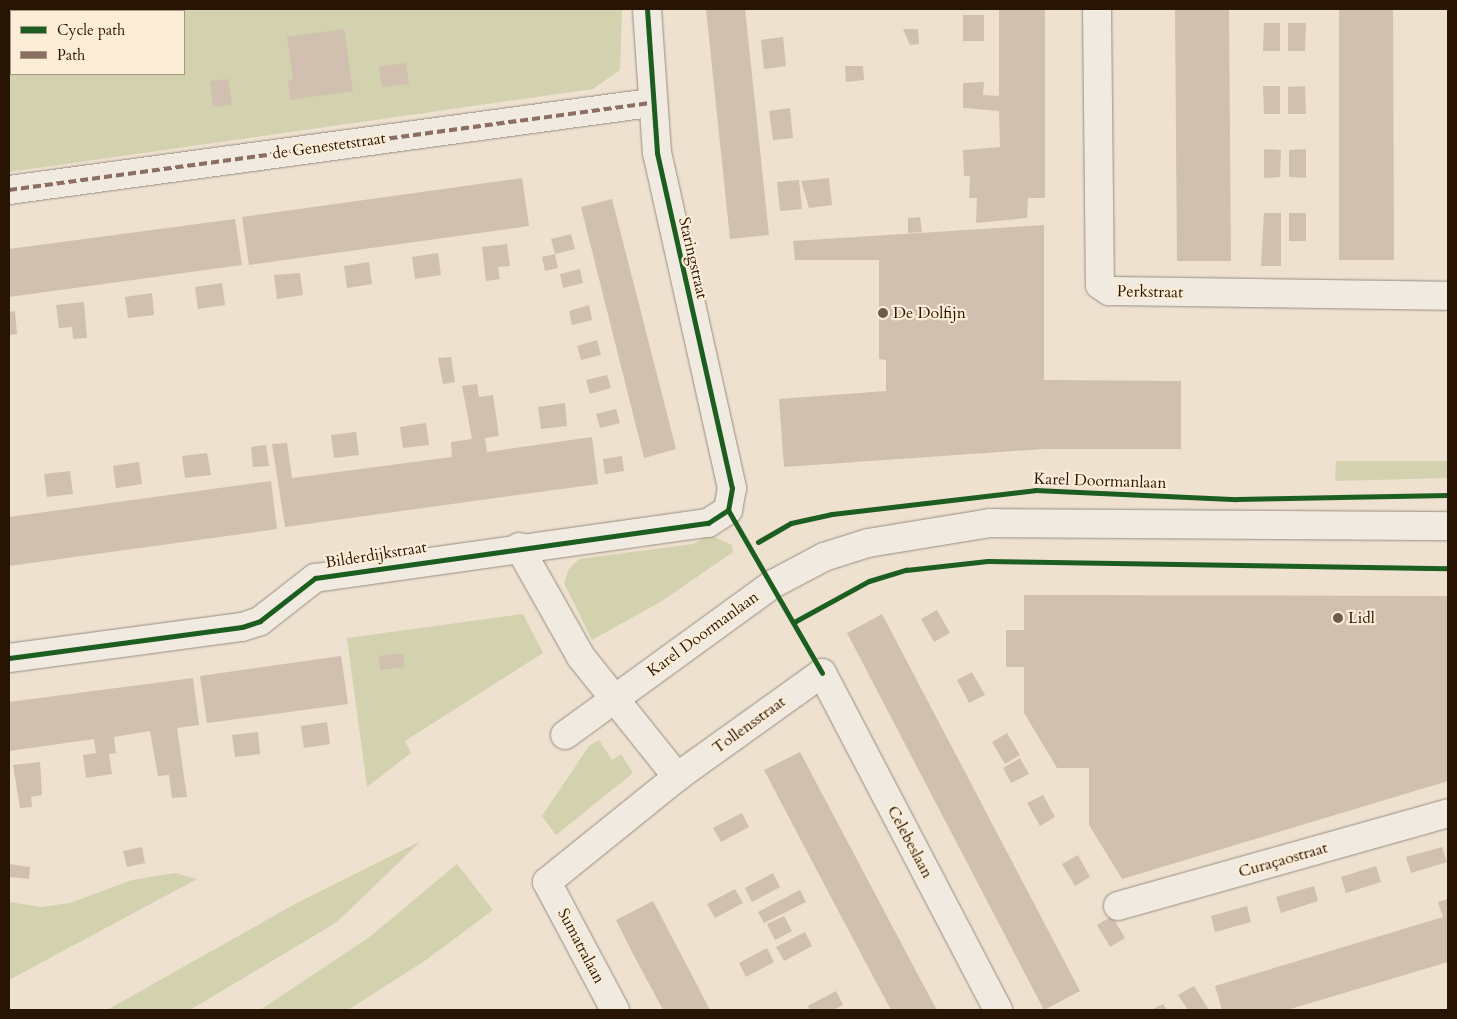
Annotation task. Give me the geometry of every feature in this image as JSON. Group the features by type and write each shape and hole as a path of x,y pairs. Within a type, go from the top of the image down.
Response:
{"street":[{"name":"Staringstraat","path":"647,9 650,102 657,152 732,488 728,510"},
{"name":"Perkstraat","path":"1097,9 1100,285 1109,291 1448,296"},
{"name":"de Genestetstraat","path":"9,190 650,102"},
{"name":"Bilderdijkstraat","path":"9,658 242,627 260,621 315,578 519,547 708,523 728,510"},
{"name":"Karel Doormanlaan","path":"565,735 773,584 824,557 877,541 990,523 1448,526"},
{"path":"519,547 581,657 677,777"},
{"name":"Tollensstraat","path":"547,882 677,777 822,673"},
{"name":"Celebeslaan","path":"822,673 998,1010"},
{"name":"Curaçaostraat","path":"1118,906 1448,814"},
{"name":"Sumatralaan","path":"547,882 615,1010"}],"green space":[{"path":"622,9 620,70 593,89 9,172 9,10"},
{"path":"1336,461 1448,461 1448,478 1335,481"},
{"path":"710,535 732,545 733,552 662,601 592,640 564,583 569,569 579,559 693,544"},
{"path":"523,614 543,653 405,741 411,753 367,787 347,638"},
{"path":"599,740 612,760 621,754 633,773 556,835 542,816 589,746"},
{"path":"421,841 337,922 190,1010 107,1010 295,904"},
{"path":"457,864 493,910 426,960 348,1010 260,1010 371,936"},
{"path":"175,873 197,879 9,980 9,902 41,907 70,903 132,880"}],"building":[{"path":"706,9 745,9 769,235 730,239"},
{"path":"999,9 1045,9 1045,198 1028,198 1027,218 976,223 977,198 969,198 970,176 964,176 963,150 1000,147 999,111 963,108 963,83 984,82 983,95 999,96"},
{"path":"1175,9 1229,9 1231,261 1177,261"},
{"path":"1339,9 1393,9 1394,260 1339,260"},
{"path":"963,15 984,15 984,41 963,41"},
{"path":"1264,23 1280,23 1280,51 1263,51"},
{"path":"1288,23 1306,23 1305,51 1288,51"},
{"path":"344,29 353,91 290,100 288,80 293,79 287,37"},
{"path":"903,29 918,29 919,44 910,45"},
{"path":"783,37 786,66 764,69 761,40"},
{"path":"406,63 409,84 382,87 379,67"},
{"path":"845,66 863,66 864,80 846,82"},
{"path":"228,79 232,105 213,107 210,81"},
{"path":"1263,86 1280,86 1280,114 1264,114"},
{"path":"1305,86 1306,114 1288,114 1288,87"},
{"path":"790,108 793,138 773,140 769,111"},
{"path":"1264,149 1281,150 1280,177 1264,178"},
{"path":"1306,149 1306,178 1289,177 1289,150"},
{"path":"522,178 529,226 249,265 242,217"},
{"path":"829,178 832,205 809,208 801,181"},
{"path":"799,180 802,209 780,211 777,182"},
{"path":"612,199 676,449 644,458 581,207"},
{"path":"1264,213 1281,213 1281,266 1261,266"},
{"path":"1289,213 1306,213 1306,241 1289,241"},
{"path":"920,217 922,232 908,233 908,218"},
{"path":"235,219 242,265 9,297 9,249"},
{"path":"1044,225 1044,380 1181,381 1181,449 1044,449 784,467 779,399 886,391 886,360 879,359 879,260 795,260 793,241"},
{"path":"571,234 575,249 555,254 551,239"},
{"path":"507,244 510,266 498,267 500,279 486,281 482,247"},
{"path":"438,253 441,275 415,279 412,257"},
{"path":"555,254 558,268 545,271 542,257"},
{"path":"369,262 372,284 347,288 344,266"},
{"path":"580,269 583,283 563,288 560,274"},
{"path":"300,273 303,295 277,299 274,275"},
{"path":"222,283 225,305 198,309 195,287"},
{"path":"152,293 154,315 128,318 125,297"},
{"path":"84,302 87,338 73,339 72,327 59,328 56,305"},
{"path":"589,305 592,320 572,325 569,311"},
{"path":"15,311 17,334 9,335 9,312"},
{"path":"597,340 601,355 581,360 577,346"},
{"path":"451,357 455,382 443,384 438,358"},
{"path":"607,375 611,388 590,394 586,380"},
{"path":"477,384 479,397 493,395 499,436 485,438 487,452 592,437 598,484 285,527 272,444 287,443 292,478 452,457 451,442 472,439 462,386"},
{"path":"565,403 567,426 541,429 538,407"},
{"path":"616,409 620,423 600,428 596,414"},
{"path":"426,423 429,445 403,448 400,427"},
{"path":"356,432 359,455 334,458 331,435"},
{"path":"266,445 269,466 253,467 251,447"},
{"path":"207,453 211,475 185,478 182,456"},
{"path":"622,456 624,471 605,474 603,459"},
{"path":"139,462 142,484 116,488 113,466"},
{"path":"70,471 73,494 47,497 44,474"},
{"path":"271,481 277,529 9,566 9,517"},
{"path":"1024,595 1448,596 1448,781 1122,879 1089,825 1089,768 1057,768 1024,713 1024,667 1006,667 1006,630 1024,630"},
{"path":"937,610 950,633 934,642 921,619"},
{"path":"882,614 1080,991 1044,1010 847,633"},
{"path":"403,653 405,667 380,670 379,656"},
{"path":"341,656 348,704 207,723 200,676"},
{"path":"972,672 985,695 969,703 957,680"},
{"path":"193,678 199,725 177,728 187,797 172,798 169,775 158,776 150,731 114,737 116,753 109,754 112,774 86,778 83,755 96,753 94,739 9,751 9,702"},
{"path":"327,722 330,744 304,748 301,726"},
{"path":"258,732 260,754 235,757 232,735"},
{"path":"1007,733 1020,755 1005,764 992,742"},
{"path":"800,752 937,1010 891,1010 843,920 764,770"},
{"path":"1020,758 1029,774 1011,783 1003,768"},
{"path":"40,762 42,795 31,797 32,807 20,808 13,765"},
{"path":"1043,795 1055,817 1040,826 1027,803"},
{"path":"742,813 749,827 721,842 713,828"},
{"path":"142,847 145,863 127,867 123,851"},
{"path":"1442,847 1447,862 1411,873 1406,857"},
{"path":"1078,855 1090,877 1075,886 1062,864"},
{"path":"9,864 30,867 29,879 9,877"},
{"path":"1376,866 1381,882 1346,893 1341,877"},
{"path":"773,873 780,887 752,902 745,888"},
{"path":"1314,886 1318,901 1281,913 1276,897"},
{"path":"735,889 743,903 715,918 707,904"},
{"path":"800,890 806,902 764,923 758,912"},
{"path":"1448,899 1448,962 1287,1010 1222,1010 1215,986 1443,917 1438,902"},
{"path":"653,901 710,1010 663,1010 632,952 616,920"},
{"path":"1247,906 1251,922 1215,932 1211,916"},
{"path":"784,916 792,931 775,940 767,924"},
{"path":"1112,916 1125,938 1110,947 1097,925"},
{"path":"805,932 812,946 784,961 776,947"},
{"path":"767,948 774,962 746,977 739,963"},
{"path":"1194,986 1209,1010 1188,1010 1178,995"},
{"path":"836,991 843,1005 833,1010 810,1010 808,1006"},
{"path":"1163,1004 1167,1010 1151,1010"}],"marked path":[{"path":"9,190 650,103"}],"cycle path":[{"path":"647,9 657,153 732,488 728,510"},
{"path":"758,542 791,523 832,514 1035,490 1237,499 1448,495"},
{"path":"728,510 822,673"},
{"path":"9,658 242,627 260,621 315,578 708,523 728,510"},
{"path":"794,622 869,581 906,570 988,561 1448,568"}],"place":[{"name":"De Dolfijn","path":"883,313"},
{"name":"Lidl","path":"1338,618"}]}
